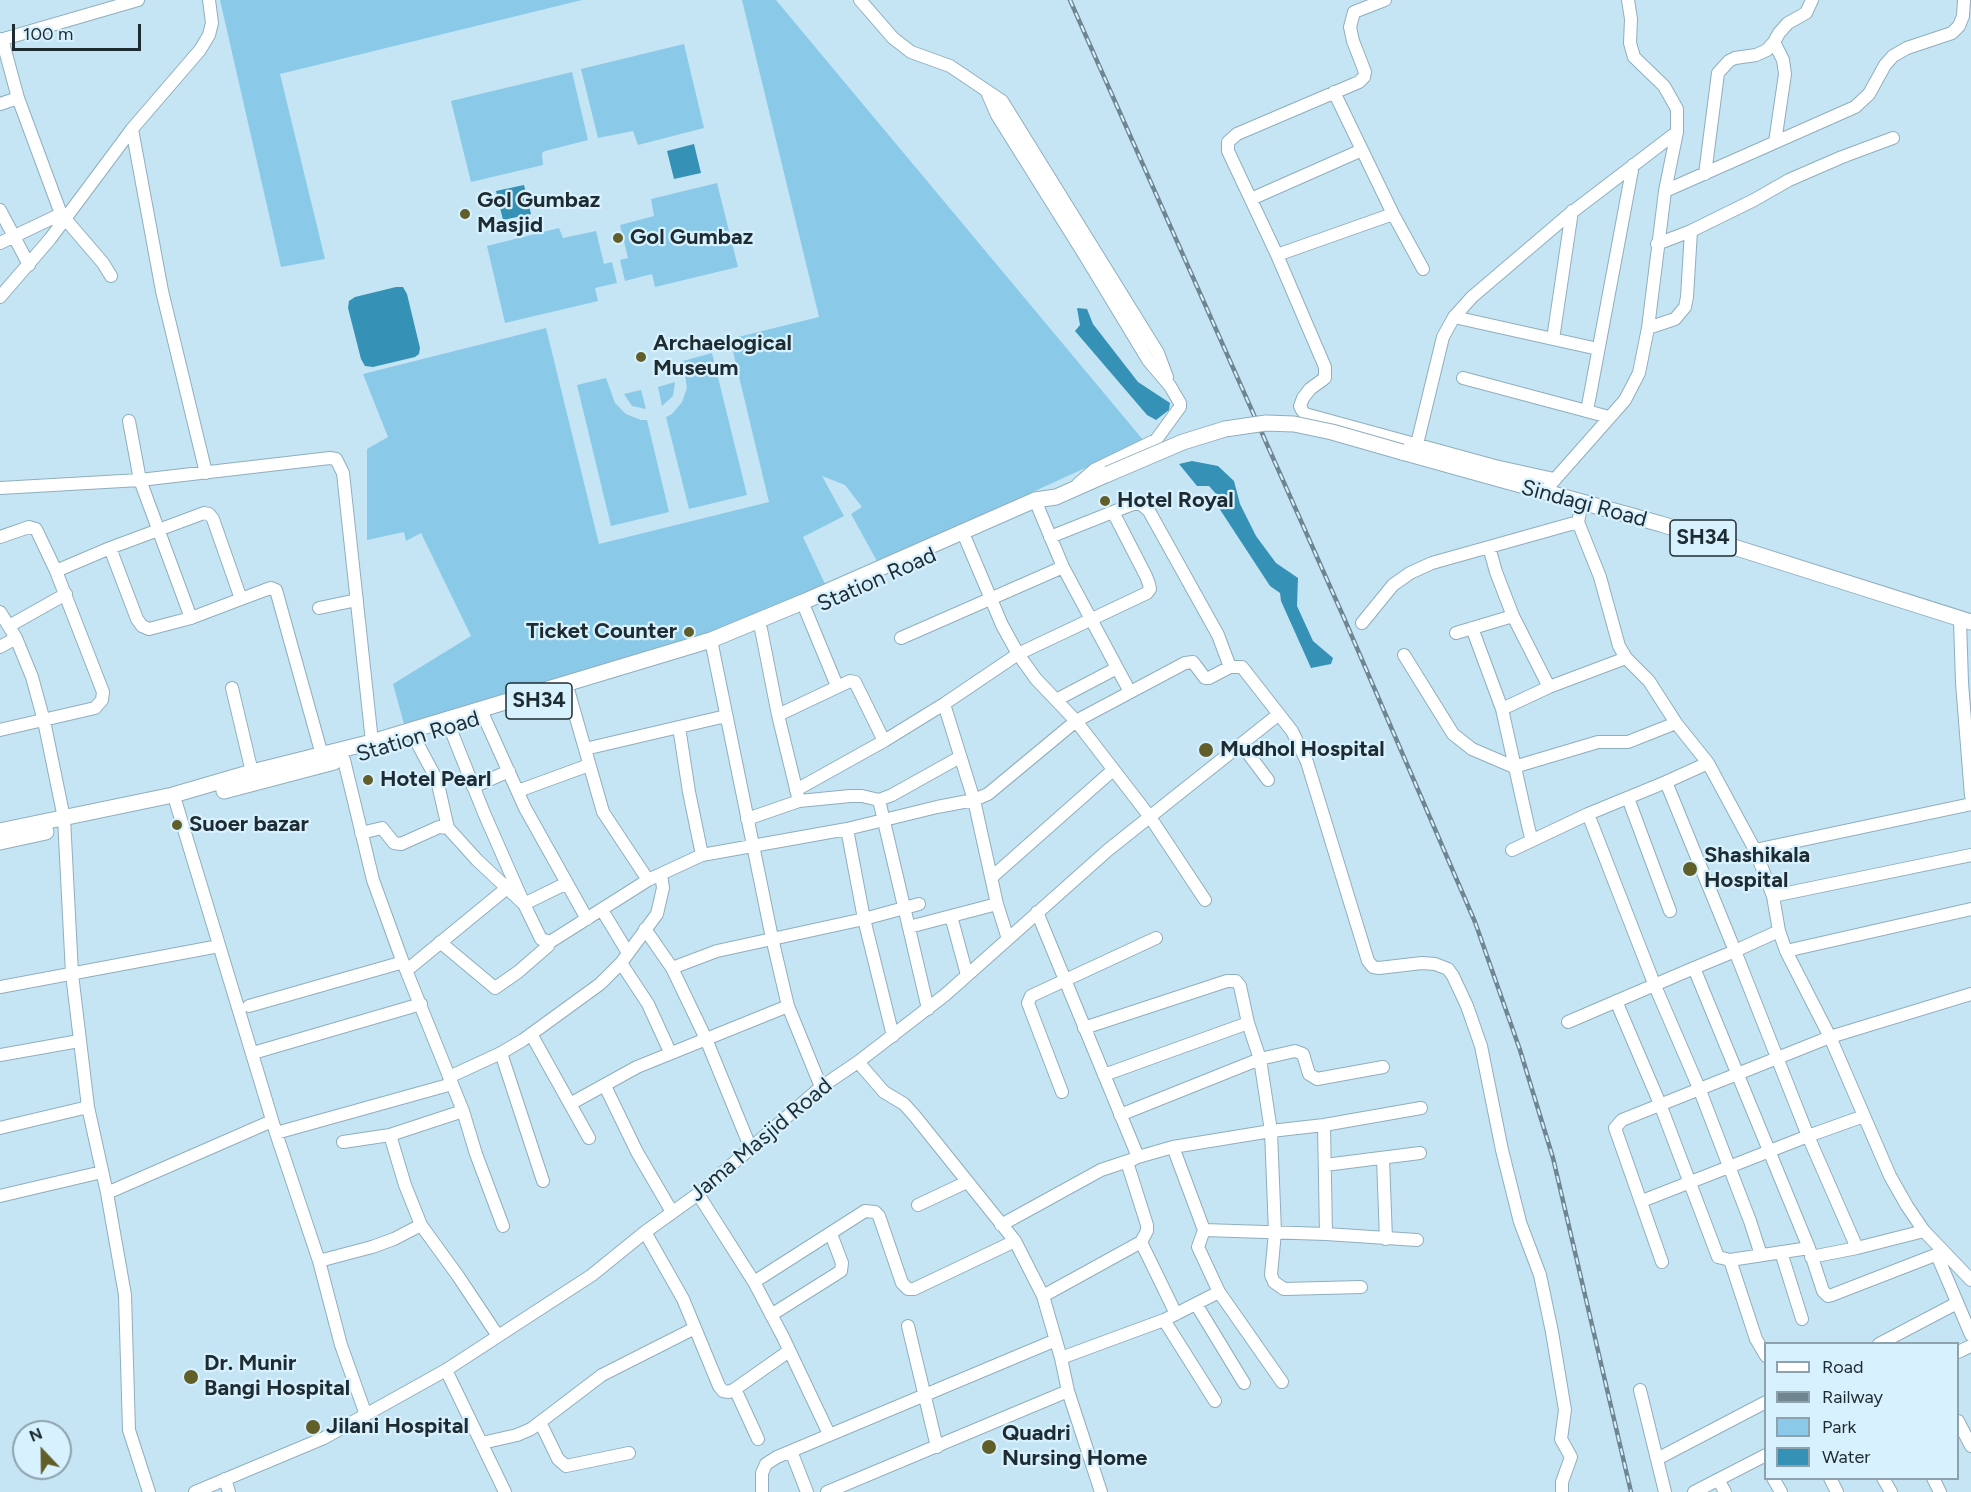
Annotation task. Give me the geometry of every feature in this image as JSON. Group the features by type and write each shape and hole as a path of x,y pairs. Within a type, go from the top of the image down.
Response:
{"main road":[{"name":"Station Road","path":"0,842 322,754 415,739 569,693 761,629 966,540 1072,489 1183,442 1225,429 1266,423 1294,424 1402,452"},
{"name":"Sindagi Road","path":"1402,452 1661,524 1965,621"},
{"name":"Station Road","path":"0,831 64,823 176,803 344,760 372,747 711,645 803,602 1037,505"}],"street":[{"path":"111,276 103,263 63,217 18,98 1,39 138,0"},
{"path":"0,297 29,265 63,217 132,129 200,50 209,35 212,22 209,0"},
{"path":"860,0 893,38 910,52 950,66 1002,101 1158,353 1170,386 1178,397 1180,407 1156,440 1094,470 1072,489"},
{"path":"1385,0 1358,4 1350,27 1365,72 1359,82 1237,134 1228,142 1228,151 1323,359 1325,378 1310,389 1300,406 1305,414 1495,466 1554,479"},
{"path":"1543,493 1625,400 1639,373 1648,327 1665,191 1677,132 1677,109 1664,86 1634,57 1630,43 1631,19 1628,0"},
{"path":"1705,174 1718,73 1735,58 1756,55 1767,50 1788,23 1806,13 1811,7 1812,0"},
{"path":"1665,191 1855,107 1869,94 1885,65 1893,56 1907,48 1952,33 1959,26 1963,16 1964,0"},
{"path":"1774,42 1783,60 1785,74 1775,142"},
{"path":"1334,92 1393,214 1423,269"},
{"path":"0,104 18,98"},
{"path":"132,129 162,291 206,473"},
{"path":"1417,444 1443,337 1454,317 1472,297 1572,212 1677,132"},
{"path":"1658,244 1691,231 1789,180 1893,138"},
{"path":"1251,199 1362,150"},
{"path":"1587,411 1633,165"},
{"path":"0,210 29,265"},
{"path":"1553,339 1572,212"},
{"path":"1277,255 1393,214"},
{"path":"0,243 63,217"},
{"path":"1648,327 1675,319 1685,307 1688,297 1691,231"},
{"path":"1454,317 1598,349"},
{"path":"1463,378 1609,417"},
{"path":"129,421 141,480 191,618"},
{"path":"0,488 141,480 336,459 343,473 372,747"},
{"path":"1582,502 1578,522 1600,577 1614,632 1626,658 1649,681 1676,723 1708,763 1755,850 1773,896 1779,931 1786,951 1830,1037 1863,1116 1906,1206 1940,1253 1971,1280"},
{"path":"1050,537 1133,504 1141,504 1149,511 1218,635 1230,667"},
{"path":"1037,505 1063,567 1130,692"},
{"path":"747,819 797,796 944,704 1018,654 1147,593 1150,590 1146,576 1113,512"},
{"path":"57,571 110,548 204,513 211,515 240,599"},
{"path":"1362,623 1393,585 1410,573 1432,563 1578,522"},
{"path":"0,537 29,527 36,529 57,571 103,692 102,700 95,708 0,730"},
{"path":"966,540 990,598 1018,654 1036,679 1076,721 1150,817 1205,900"},
{"path":"110,548 137,619 142,626 149,629 191,618 271,588 276,590 322,754"},
{"path":"1489,548 1513,616 1549,687"},
{"path":"901,638 1063,567"},
{"path":"9,626 66,594"},
{"path":"318,608 357,600"},
{"path":"806,611 837,686"},
{"path":"0,612 16,638 32,676 44,721 64,823 72,974 87,1107 107,1193 125,1295 129,1430 149,1492"},
{"path":"1456,633 1513,616"},
{"path":"1965,621 1962,683 1971,796"},
{"path":"1472,628 1502,710 1532,840"},
{"path":"761,629 797,796"},
{"path":"0,647 16,638"},
{"path":"711,645 788,1006 821,1087"},
{"path":"1404,655 1453,734 1481,753 1514,767 1598,742 1628,742 1676,723"},
{"path":"1502,710 1549,687 1626,658"},
{"path":"450,728 473,787 525,904 541,939 546,942 556,939 648,880 702,855 847,829 937,807 974,801 988,794 1076,721 1189,662 1193,662 1205,678 1230,667 1242,667 1292,731 1307,762 1368,961 1373,967 1378,968 1422,963 1435,964 1448,969 1467,1006 1481,1046 1510,1181 1524,1236 1540,1275 1552,1332 1565,1410 1561,1439 1571,1457 1562,1482 1562,1492"},
{"path":"1056,700 1117,668"},
{"path":"778,715 846,682 855,682 884,741"},
{"path":"232,688 252,772"},
{"path":"569,693 603,812 648,880"},
{"path":"944,704 958,762 974,801 997,904 1008,939"},
{"name":"Jama Masjid Road","path":"195,1492 324,1438 446,1370 592,1275 645,1232 698,1194 821,1087 927,1009 1108,850 1279,714"},
{"path":"585,749 726,716"},
{"path":"484,717 525,808 587,919"},
{"path":"679,727 702,855"},
{"path":"415,739 437,780 448,828 477,860 525,904"},
{"path":"1241,744 1268,780"},
{"path":"344,760 373,880 404,965 463,1111 476,1154 503,1226"},
{"path":"797,796 862,796 879,800 958,762"},
{"path":"1512,850 1588,814 1708,763"},
{"path":"518,791 589,765"},
{"path":"992,877 1113,770"},
{"path":"473,787 509,771"},
{"path":"1666,782 1808,1136 1857,1248"},
{"path":"1628,798 1670,910"},
{"path":"879,800 927,1009"},
{"path":"176,803 274,1127 319,1262 341,1345 366,1414"},
{"path":"1755,850 1971,804"},
{"path":"1588,814 1655,986 1699,1088 1761,1255"},
{"path":"361,833 382,828 394,843 401,844 439,827 448,828"},
{"path":"847,829 864,918 893,1036"},
{"path":"1773,896 1971,855"},
{"path":"107,1193 274,1127 451,1080 501,1053 600,984 624,958 657,914 662,900 661,874"},
{"path":"525,904 567,883"},
{"path":"249,1006 400,963 404,965 440,942 507,888"},
{"path":"672,968 717,951 919,904"},
{"path":"909,927 997,904"},
{"path":"1786,951 1971,909"},
{"path":"602,910 670,1052"},
{"path":"1037,912 1120,1115 1148,1231 1141,1242 1043,1296"},
{"path":"951,916 967,975"},
{"path":"645,929 672,968 706,1039 751,1149"},
{"path":"1568,1022 1779,931"},
{"path":"1062,1092 1028,1003 1031,996 1156,938"},
{"path":"440,942 495,988 548,946"},
{"path":"0,987 219,946"},
{"path":"1694,968 1810,1253 1823,1291 1828,1296 1940,1253"},
{"path":"1084,1028 1232,980 1236,981 1240,986 1248,1023 1260,1059 1271,1131 1275,1232 1271,1275 1274,1282 1284,1289 1360,1287"},
{"path":"1662,1262 1616,1128 1622,1120 1830,1037 1971,994"},
{"path":"1616,1001 1660,1104 1718,1257 1730,1260 1781,1252 1810,1253 1857,1248 1924,1231"},
{"path":"253,1053 421,1004"},
{"path":"570,1104 637,1066 788,1006"},
{"path":"1104,1076 1248,1023"},
{"path":"531,1034 589,1138"},
{"path":"0,1055 80,1041"},
{"path":"1120,1115 1260,1059 1295,1051 1303,1054 1309,1074 1317,1079 1383,1067"},
{"path":"501,1053 543,1181"},
{"path":"858,1062 884,1092 904,1104 914,1114 1015,1241 1043,1296 1068,1391 1101,1492"},
{"path":"605,1086 637,1152 672,1212"},
{"path":"0,1128 87,1107"},
{"path":"1001,1225 1101,1170 1173,1147 1421,1108"},
{"path":"343,1142 390,1135 463,1111"},
{"path":"1642,1201 1863,1116"},
{"path":"1324,1125 1326,1234"},
{"path":"390,1135 405,1185 421,1225 498,1336"},
{"path":"1173,1147 1204,1230 1198,1247 1219,1292 1282,1382"},
{"path":"1325,1165 1420,1153"},
{"path":"1383,1159 1386,1239"},
{"path":"0,1196 102,1172"},
{"path":"918,1205 967,1182"},
{"path":"698,1194 754,1282 829,1434"},
{"path":"754,1282 865,1211 875,1212 879,1216 902,1283 908,1289 1015,1241"},
{"path":"319,1262 372,1247 421,1225"},
{"path":"1204,1230 1417,1240"},
{"path":"645,1232 683,1299 723,1391 729,1392 735,1389 789,1352"},
{"path":"771,1315 841,1271 842,1263 831,1234"},
{"path":"1141,1242 1170,1317 1215,1401"},
{"path":"1781,1252 1803,1319"},
{"path":"1940,1253 1971,1335"},
{"path":"1730,1260 1756,1340 1764,1353"},
{"path":"1061,1358 1170,1317 1219,1292"},
{"path":"1883,1342 1957,1303"},
{"path":"1196,1304 1244,1383"},
{"path":"908,1326 937,1447"},
{"path":"482,1443 517,1435 531,1429 602,1375 695,1328"},
{"path":"762,1492 762,1473 766,1464 791,1451 1056,1340"},
{"path":"446,1370 505,1492"},
{"path":"735,1389 759,1438"},
{"path":"1640,1390 1665,1492"},
{"path":"827,1492 1068,1391"},
{"path":"1657,1459 1764,1403"},
{"path":"540,1422 558,1459 566,1466 629,1453"},
{"path":"1959,1423 1971,1446"},
{"path":"791,1451 807,1492"},
{"path":"1694,1492 1764,1459"},
{"path":"225,1479 229,1492"},
{"path":"1719,1480 1725,1492"}],"green space":[{"path":"220,0 582,0 280,74 325,259 281,267"},
{"path":"742,0 776,0 1144,441 878,563 851,514 862,507 845,485 822,476 844,516 803,537 826,586 718,631 404,724 393,684 471,636 421,533 406,541 404,532 367,540 367,449 388,437 363,374 546,328 599,544 769,502 730,339 819,317"},
{"path":"684,44 704,128 638,145 633,131 598,138 581,69"},
{"path":"572,72 588,140 545,151 542,153 543,165 471,182 451,101"},
{"path":"717,183 738,267 655,287 652,274 625,281 620,260 628,258 620,225 654,216 651,199"},
{"path":"559,228 563,238 596,231 604,264 612,262 617,283 595,288 598,301 505,323 487,246"},
{"path":"712,353 747,495 689,509 666,417 672,414 682,402 687,388 683,361"},
{"path":"606,378 615,403 626,414 647,420 669,512 611,526 577,385"},
{"path":"675,382 673,396 662,406 658,387"},
{"path":"641,390 646,409 632,406 624,394"}],"water":[{"path":"694,144 701,173 674,179 667,151"},
{"path":"524,185 531,214 503,220 496,191"},
{"path":"403,287 407,294 420,348 419,354 373,367 365,366 361,359 348,308 349,301 355,297"},
{"path":"1077,308 1087,309 1093,324 1138,382 1170,403 1169,410 1156,420 1147,415 1075,331 1080,325"},
{"path":"1192,461 1218,466 1234,481 1240,504 1256,536 1276,563 1298,578 1297,606 1313,641 1333,658 1331,664 1311,668 1281,601 1280,593 1270,586 1217,505 1217,495 1209,486 1197,486 1179,464"}],"railway":[{"path":"1070,0 1344,618 1475,922 1520,1050 1553,1158 1631,1492"}],"place":[{"name":"Gol Gumbaz Masjid","path":"465,214"},
{"name":"Gol Gumbaz","path":"618,238"},
{"name":"Archaelogical Museum","path":"641,357"},
{"name":"Hotel Royal","path":"1105,501"},
{"name":"Ticket Counter","path":"689,632"},
{"name":"Mudhol Hospital","path":"1206,750"},
{"name":"Hotel Pearl","path":"368,780"},
{"name":"Suoer bazar","path":"177,825"},
{"name":"Shashikala Hospital","path":"1690,869"},
{"name":"Dr. Munir Bangi Hospital","path":"191,1377"},
{"name":"Jilani Hospital","path":"313,1427"},
{"name":"Quadri Nursing Home","path":"989,1447"}]}
